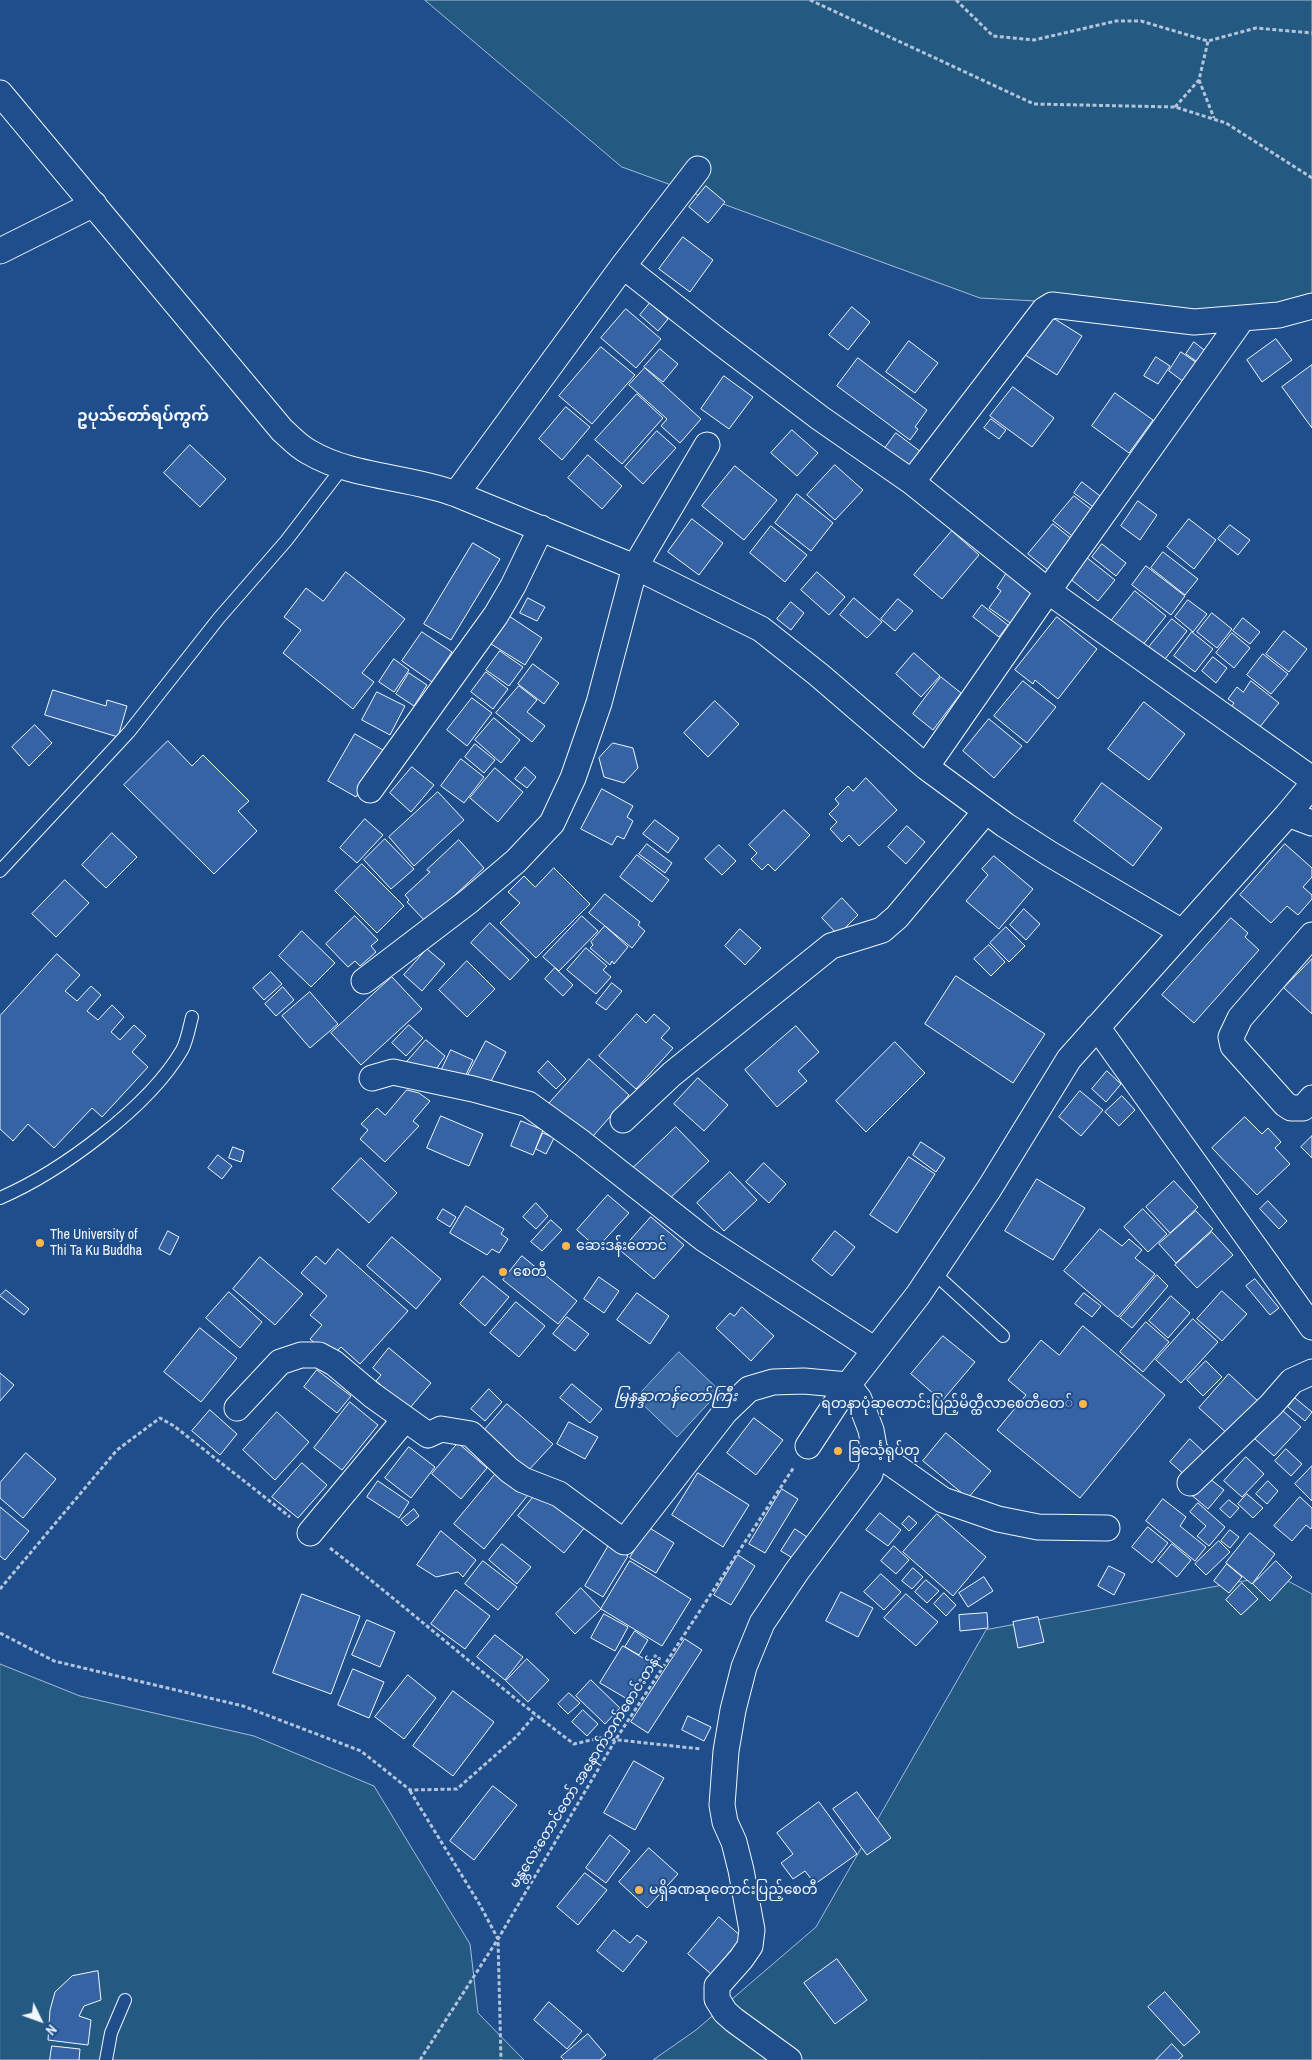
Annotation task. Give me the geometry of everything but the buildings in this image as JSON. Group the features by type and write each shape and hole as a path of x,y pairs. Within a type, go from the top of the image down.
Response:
{"street":[{"path":"0,93 282,430 308,452 343,467 436,486 635,568 761,629 819,675 926,767 986,811 1050,854 1182,932"},
{"path":"456,494 623,266 698,169"},
{"path":"3,244 94,204"},
{"path":"623,266 820,418 912,482 1048,591 1312,779"},
{"path":"912,482 1044,310 1052,305 1194,322 1279,315 1312,306"},
{"path":"926,767 1048,591 1242,319"},
{"path":"364,981 469,901 510,867 552,823 573,778 599,703 635,568 707,445"},
{"path":"370,790 496,614 513,586 541,528"},
{"path":"808,1446 848,1385 918,1295 989,1189 1069,1059 1312,785"},
{"path":"623,1120 672,1074 831,946 882,930 897,918 986,811"},
{"path":"1288,814 1312,823"},
{"path":"1312,934 1240,1018 1231,1038 1233,1046 1285,1104 1291,1108 1303,1108 1312,1098"},
{"path":"1098,1027 1312,1327"},
{"path":"372,1078 393,1072 473,1088 528,1104 582,1143 704,1240 875,1350"},
{"path":"237,1408 280,1362 302,1355 320,1355 334,1363 372,1395 428,1435 441,1429 471,1434 509,1470 523,1480 559,1494 624,1542 726,1412 749,1389 773,1382 804,1381 848,1385 859,1399 871,1430 875,1452 870,1474 797,1571 762,1623 744,1667 733,1710 726,1751 722,1805 725,1822 734,1842 741,1870 752,1930 750,1946 717,1986 716,1999 725,2012 734,2020 789,2060"},
{"path":"1190,1483 1271,1405 1292,1381 1312,1372"},
{"path":"310,1533 405,1419"},
{"path":"875,1452 943,1500 998,1518 1038,1526 1107,1528"}],"lane":[{"path":"0,871 129,732 219,618 286,541 343,467"},
{"path":"0,1198 27,1186 94,1141 152,1090 183,1049 192,1018"},
{"path":"933,1272 1004,1336"},
{"path":"106,2060 111,2033 125,2000"}],"path":[{"path":"810,0 1034,104 1175,107 1215,119 1226,123 1312,178"},
{"path":"956,0 993,36 1034,40 1116,21 1141,21 1208,41 1256,28 1312,33"},
{"path":"1175,107 1199,80 1208,41"},
{"path":"1199,80 1215,119"},
{"path":"0,1589 117,1450 160,1418 174,1426 393,1596 535,1715 574,1744 600,1738 726,1751"},
{"name":"မန္တလေးတောင်တော် အနောက်ဘက်စောင်းတန်း","path":"420,2060 498,1939 616,1739 808,1446"},
{"path":"0,1633 54,1661 243,1706 361,1751 410,1790 480,1905 498,1939 501,2060"},
{"path":"410,1790 457,1789 516,1737 535,1715"}],"shaded area":[{"path":"425,0 1312,0 1312,302 1278,314 980,298 622,167"},
{"path":"1277,1575 1312,1594 1312,2060 653,2060 696,2030 816,1927 986,1630"},
{"path":"0,1664 80,1696 254,1736 374,1786 470,1944 478,2013 524,2060 0,2060"}],"water":[{"name":"မြနန္ဒာကန်တော်ကြီး","path":"679,1352 720,1391 677,1437 636,1398"}],"place":[{"name":"The University of Thi Ta Ku Buddha","path":"40,1243"},
{"name":"ဆေးဒန်းတောင်","path":"566,1246"},
{"name":"စေတီ","path":"503,1272"},
{"name":"ရတနာပုံဆုတောင်းပြည့်မိတ္ထီလာစေတီတေ်","path":"1083,1404"},
{"name":"ခြင်္သေ့ရုပ်တု","path":"838,1451"},
{"name":"မရှိခဏဆုတောင်းပြည့်စေတီ","path":"639,1890"}],"district":[{"name":"ဥပုသ်တော်ရပ်ကွက်","path":"143,417"}]}
